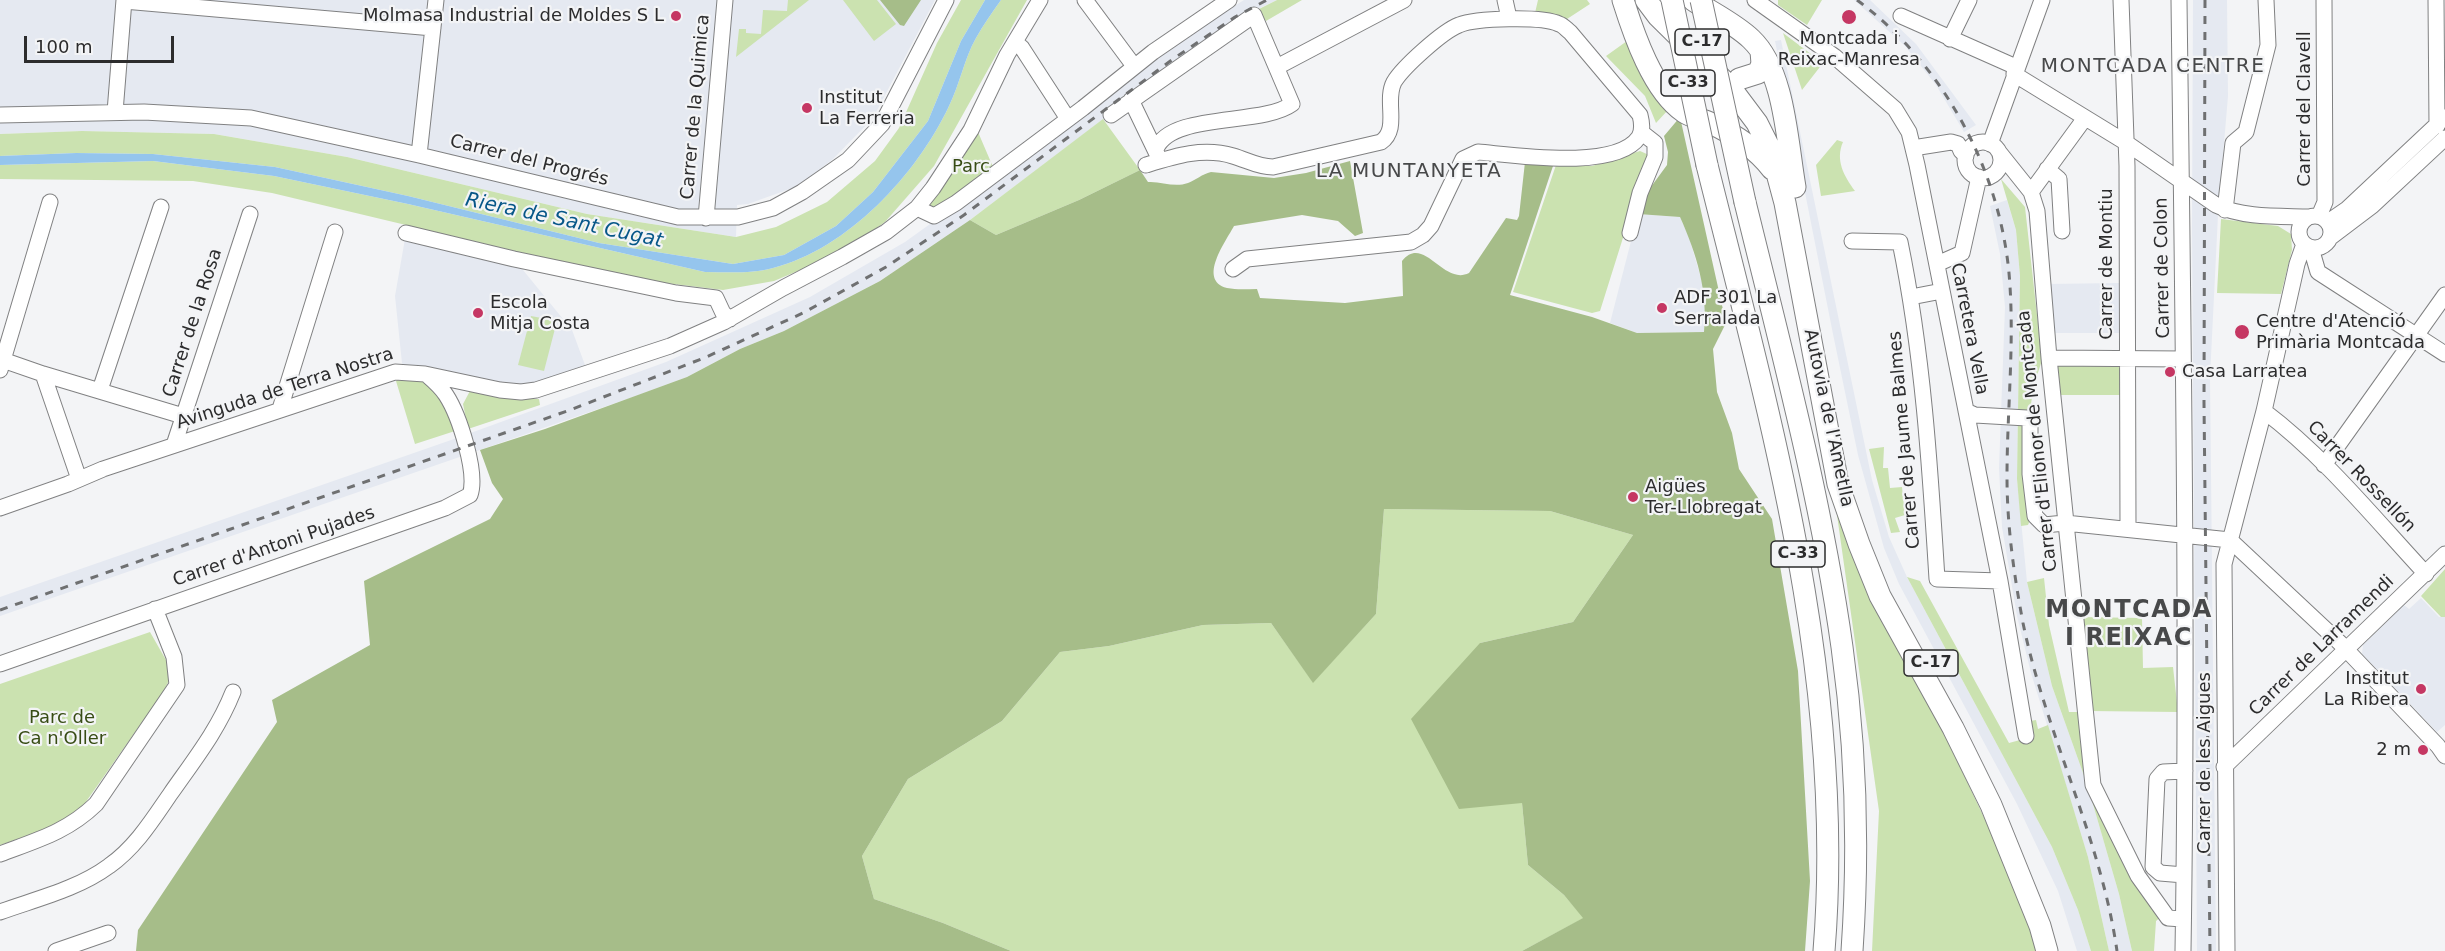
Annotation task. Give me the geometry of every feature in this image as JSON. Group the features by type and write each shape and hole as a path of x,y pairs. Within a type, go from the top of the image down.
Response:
{"highway":[{"path":"1623,0 1642,52 1665,94 1681,110 1712,123 1748,145 1787,183"},
{"path":"1693,0 1744,33 1761,51 1771,67 1779,97 1787,183"},
{"name":"C-33","path":"1701,0 1745,202 1821,524 1842,646 1853,750 1855,808 1856,870 1852,951"},
{"name":"C-33","path":"1661,4 1707,165 1779,458 1811,628 1820,696 1828,812 1829,870 1824,951"},
{"name":"Autovia de l'Ametlla","path":"1661,4 1701,60 1730,87 1757,123 1787,183 1850,475 1873,547 1891,592 1962,719 1993,781 2044,903 2060,951"},
{"name":"C-17","path":"1661,4 1739,79"},
{"path":"1739,79 1758,73 1762,64 1761,51"},
{"path":"1657,80 1673,91 1694,90 1704,80 1705,68 1701,60"},
{"name":"Autovia de l'Ametlla","path":"1739,79 1769,124 1783,152 1838,484 1859,544 1880,596 1953,728 1991,805 2040,926 2047,951"}],"street":[{"path":"116,112 124,0 433,28"},
{"path":"419,154 436,0"},
{"name":"Carrer de la Quimica","path":"706,218 725,0"},
{"name":"Carrer del Progrés","path":"0,115 116,112 190,113 251,118 419,154 678,217 738,218 773,208 802,192 848,160 882,124 946,0"},
{"name":"Avinguda de Terra Nostra","path":"0,508 174,445 395,372 425,374 469,385 529,392 670,346 730,319 879,236 917,208 971,130 1015,42 1040,0"},
{"path":"1085,0 1134,66"},
{"path":"917,208 934,216 949,207 1134,66 1229,0"},
{"path":"1277,67 1404,0"},
{"path":"1505,0 1509,18"},
{"name":"Carretera Vella","path":"1755,0 1834,56 1895,109 1909,132 2000,581 2026,736"},
{"path":"1950,39 1969,0"},
{"path":"1913,148 1951,142 1958,144 1966,156 1970,171 1979,177 1990,176 1999,169 2001,163 1995,148 2015,70 2042,0"},
{"name":"Carrer de Montiu","path":"2121,0 2127,166 2128,528"},
{"name":"Carrer de Colon","path":"2179,0 2185,535 2183,951"},
{"path":"2225,210 2233,143 2246,132 2268,45 2266,0"},
{"name":"Carrer del Clavell","path":"2264,411 2286,310 2305,243 2299,228 2322,223 2325,202 2324,0"},
{"path":"1901,16 2015,70 2225,210 2322,223 2343,212 2442,127 2436,0"},
{"path":"1111,115 1254,15 1292,104 1258,116 1217,120 1190,127 1160,141 1160,154"},
{"path":"1146,165 1160,154 1209,152 1232,156 1256,165 1273,167 1381,142 1390,130 1390,98 1394,84 1442,34 1469,22 1509,18 1558,23 1570,32 1640,115 1641,132 1628,147 1603,156 1575,159 1478,152 1469,154 1463,159 1431,226 1423,235 1411,242 1247,259 1233,269"},
{"path":"1015,42 1022,48 1068,118"},
{"path":"1131,100 1160,154"},
{"path":"2031,192 2085,118"},
{"path":"1630,233 1640,193 1655,157 1655,143 1641,132"},
{"path":"1966,156 1976,144 1995,148"},
{"name":"Carrer d'Elionor de Montcada","path":"1995,148 2031,192 2037,211 2049,358 2093,786 2138,876 2168,918 2183,919"},
{"path":"2047,169 2059,179 2062,231"},
{"path":"1937,264 1962,253 1979,177"},
{"path":"50,202 1,364 100,390 183,416"},
{"path":"100,390 161,207"},
{"name":"Carrer de la Rosa","path":"174,445 250,214"},
{"path":"2270,215 2289,225 2305,243 2318,272 2445,354"},
{"path":"2305,243 2322,247 2322,223"},
{"path":"280,409 335,232"},
{"path":"406,233 514,259 676,293 716,298 723,313 730,319"},
{"name":"Carrer de Jaume Balmes","path":"1852,241 1900,243 1911,297 1928,433 1937,579 2000,581"},
{"path":"1911,297 1942,291"},
{"path":"2325,465 2445,295"},
{"path":"2049,358 2183,359"},
{"path":"43,374 78,479"},
{"name":"Carrer d'Antoni Pujades","path":"0,664 445,508 470,495 473,487 472,470 451,405 439,386 425,374"},
{"path":"451,405 453,397 469,385"},
{"path":"1966,411 1975,415 2027,418 2030,423 2030,474 2035,516 2044,525 2066,523 2230,540 2346,651 2443,750"},
{"name":"Carrer Rossellón","path":"2264,411 2284,426 2325,465 2426,574"},
{"name":"Carrer de les Aigues","path":"2227,951 2224,564 2264,411"},
{"name":"Carrer de Larramendi","path":"2224,767 2445,554"},
{"path":"0,854 57,833 81,819 96,804 177,685 174,657 155,609"},
{"path":"0,912 78,884 109,866 124,854 142,834 214,732 233,692"},
{"path":"2184,875 2160,873 2153,867 2157,779 2163,772 2185,771"},
{"path":"56,951 108,933"}],"shaded area":[{"path":"0,0 806,0 742,49 808,0 935,0 873,118 833,159 798,186 748,204 737,205 736,237 587,214 347,157 214,134 82,131 0,134"},
{"path":"1244,0 1277,0 1262,7 1182,60 970,220 880,281 784,331 740,349 687,377 633,397 0,616 0,597 454,439 666,362 810,297 905,242 1022,158 1145,64"},
{"path":"1854,0 1870,0 1916,44 1976,125 1964,132 1936,85 1905,46"},
{"path":"2193,0 2227,0 2228,96 2218,215 2210,377 2216,951 2197,951 2192,229"},
{"path":"1781,40 1872,480 1889,537 1907,577 2052,847 2078,910 2091,951 2077,951 2058,891 2017,804 1899,584 1884,548 1858,455 1833,334 1775,41"},
{"path":"2007,200 2016,230 2020,276 2017,479 2027,582 2052,686 2088,787 2119,894 2132,951 2109,951 2088,857 2031,673 2017,616 2002,527 1999,468 2005,307 2000,254 1990,206"},
{"path":"1638,214 1680,217 1689,237 1705,292 1704,332 1637,333 1610,323"},
{"name":"Escola Mitja Costa","path":"406,233 514,259 572,330 588,373 536,390 410,371 402,363 395,296"},
{"path":"2120,283 2121,333 2051,333 2047,284"},
{"name":"Institut La Ribera","path":"2421,598 2439,617 2445,617 2445,725 2437,732 2362,654 2363,645 2404,605 2409,609"}],"green space":[{"path":"788,0 809,0 736,57 739,29 746,29 746,33 761,34 763,10 787,11"},
{"path":"843,0 877,0 896,24 874,41"},
{"path":"880,0 921,0 904,26 900,25"},
{"path":"961,0 985,0 961,41 928,121 873,192 836,226 784,255 733,264 599,243 408,196 275,167 153,154 76,153 0,156 0,134 82,131 214,134 347,157 587,214 736,237 776,227 827,202 875,161 899,128 937,43"},
{"path":"1001,0 1027,0 934,166 885,222 843,252 774,281 723,290 649,281 272,193 193,181 0,179 0,165 153,161 274,176 408,204 705,272 765,270 801,258 828,244 853,226 899,182 935,132 953,98 972,46"},
{"path":"1277,0 1302,0 1266,21 1257,10"},
{"path":"1538,0 1587,0 1590,4 1567,19 1547,13 1535,13"},
{"path":"1778,0 1822,0 1807,25 1778,5"},
{"path":"1783,33 1823,63 1802,90"},
{"path":"1627,41 1668,110 1656,123 1645,96 1606,56"},
{"path":"1680,117 1726,323 1713,349 1717,392 1732,433 1739,469 1772,519 1798,671 1810,881 1805,951 1522,951 1583,918 1564,895 1528,865 1522,803 1459,809 1411,719 1480,643 1573,622 1633,535 1550,511 1384,509 1376,614 1313,683 1271,623 1203,625 1109,646 1060,652 1002,721 908,779 862,856 874,899 943,923 1011,951 136,951 138,930 277,722 272,700 370,645 364,581 490,519 503,499 492,483 480,450 545,429 687,377 740,349 784,331 880,281 970,220 996,235 1079,200 1140,170 1148,182 1178,185 1188,183 1211,172 1274,178 1306,173 1350,161 1363,233 1355,236 1338,221 1302,215 1234,226 1220,250 1214,269 1214,277 1218,284 1231,289 1257,289 1260,298 1345,303 1403,296 1402,261 1410,254 1418,253 1426,256 1451,273 1460,275 1469,273 1506,218 1517,220 1525,162 1554,163 1510,295 1592,317 1637,333 1704,332 1704,302 1700,273 1680,217 1638,214 1645,195 1667,165 1668,152 1664,136"},
{"path":"1103,119 1140,170 1079,200 996,235 970,220"},
{"name":"Parc","path":"978,132 996,174 934,216 917,208"},
{"path":"1837,140 1843,142 1840,161 1847,180 1855,191 1821,196 1816,165"},
{"path":"1640,151 1649,155 1600,311 1592,313 1513,292 1556,165 1592,166"},
{"path":"2001,179 2025,207 2042,360 2034,385 2026,435 2030,520 2028,525 2021,526 2017,479 2020,276 2016,230"},
{"path":"2221,219 2278,226 2291,234 2292,250 2281,294 2217,293"},
{"path":"531,316 557,321 544,371 518,365"},
{"path":"2056,363 2123,363 2123,395 2059,395"},
{"path":"402,376 414,377 432,386 443,401 455,431 415,444 396,381"},
{"path":"471,389 517,399 539,399 540,405 468,429 463,404"},
{"path":"1884,447 1883,468 1888,468 1890,488 1902,487 1905,515 1895,518 1900,532 1891,533 1869,449"},
{"path":"1835,501 2012,877 2037,951 1872,951 1879,811"},
{"path":"1384,509 1550,511 1633,535 1573,622 1480,643 1522,803 1528,865 1564,895 1584,918 1522,951 1011,951 943,923 874,899 862,856 908,779 1002,721 1060,652 1109,646 1203,625 1271,623 1313,682 1376,614"},
{"path":"2445,569 2445,617 2441,617 2421,596"},
{"path":"1907,577 1920,581 2009,743 2020,740 2017,723 2036,720 2038,729 2048,725 2088,857 2109,951 2091,951 2078,910 2052,847"},
{"path":"2044,578 2049,625 2069,712 2080,712 2091,789 2163,915 2156,921 2154,951 2132,951 2119,894 2088,787 2052,686 2027,582"},
{"path":"2080,617 2142,618 2143,668 2173,667 2178,712 2089,711"},
{"name":"Parc de Ca n'Oller","path":"150,632 166,660 171,676 164,691 83,806 50,828 0,845 0,684"}],"water":[{"path":"985,0 1001,0 972,46 953,98 935,132 899,182 853,226 828,244 801,258 765,270 705,272 408,204 274,176 153,161 0,165 0,156 76,153 153,154 275,167 408,196 599,243 733,264 784,255 836,226 873,192 928,121 961,41"}],"railway":[{"path":"0,610 570,410 704,358 803,313 886,267 964,215 1173,59 1235,17 1267,0"},
{"path":"1857,0 1888,25 1940,86 1961,120 1979,157 1993,194 2003,233 2011,298 2007,495 2017,587 2033,665 2099,868 2117,951"},
{"path":"2205,0 2204,403 2210,951"}],"place":[{"name":"Molmasa Industrial de Moldes S L","path":"676,16"},
{"name":"Montcada i Reixac-Manresa","path":"1849,17"},
{"name":"Institut La Ferreria","path":"807,108"},
{"name":"ADF 301 La Serralada","path":"1662,308"},
{"name":"Escola Mitja Costa","path":"478,313"},
{"name":"Centre d'Atenció Primària Montcada","path":"2242,332"},
{"name":"Casa Larratea","path":"2170,372"},
{"name":"Aigües Ter-Llobregat","path":"1633,497"},
{"name":"Institut La Ribera","path":"2421,689"},
{"name":"2 m","path":"2423,750"}],"district":[{"name":"MONTCADA CENTRE","path":"2153,67"},
{"name":"LA MUNTANYETA","path":"1409,172"},
{"name":"MONTCADA I REIXAC","path":"2129,625"}],"water label":[{"name":"Riera de Sant Cugat","path":"564,221"}]}
